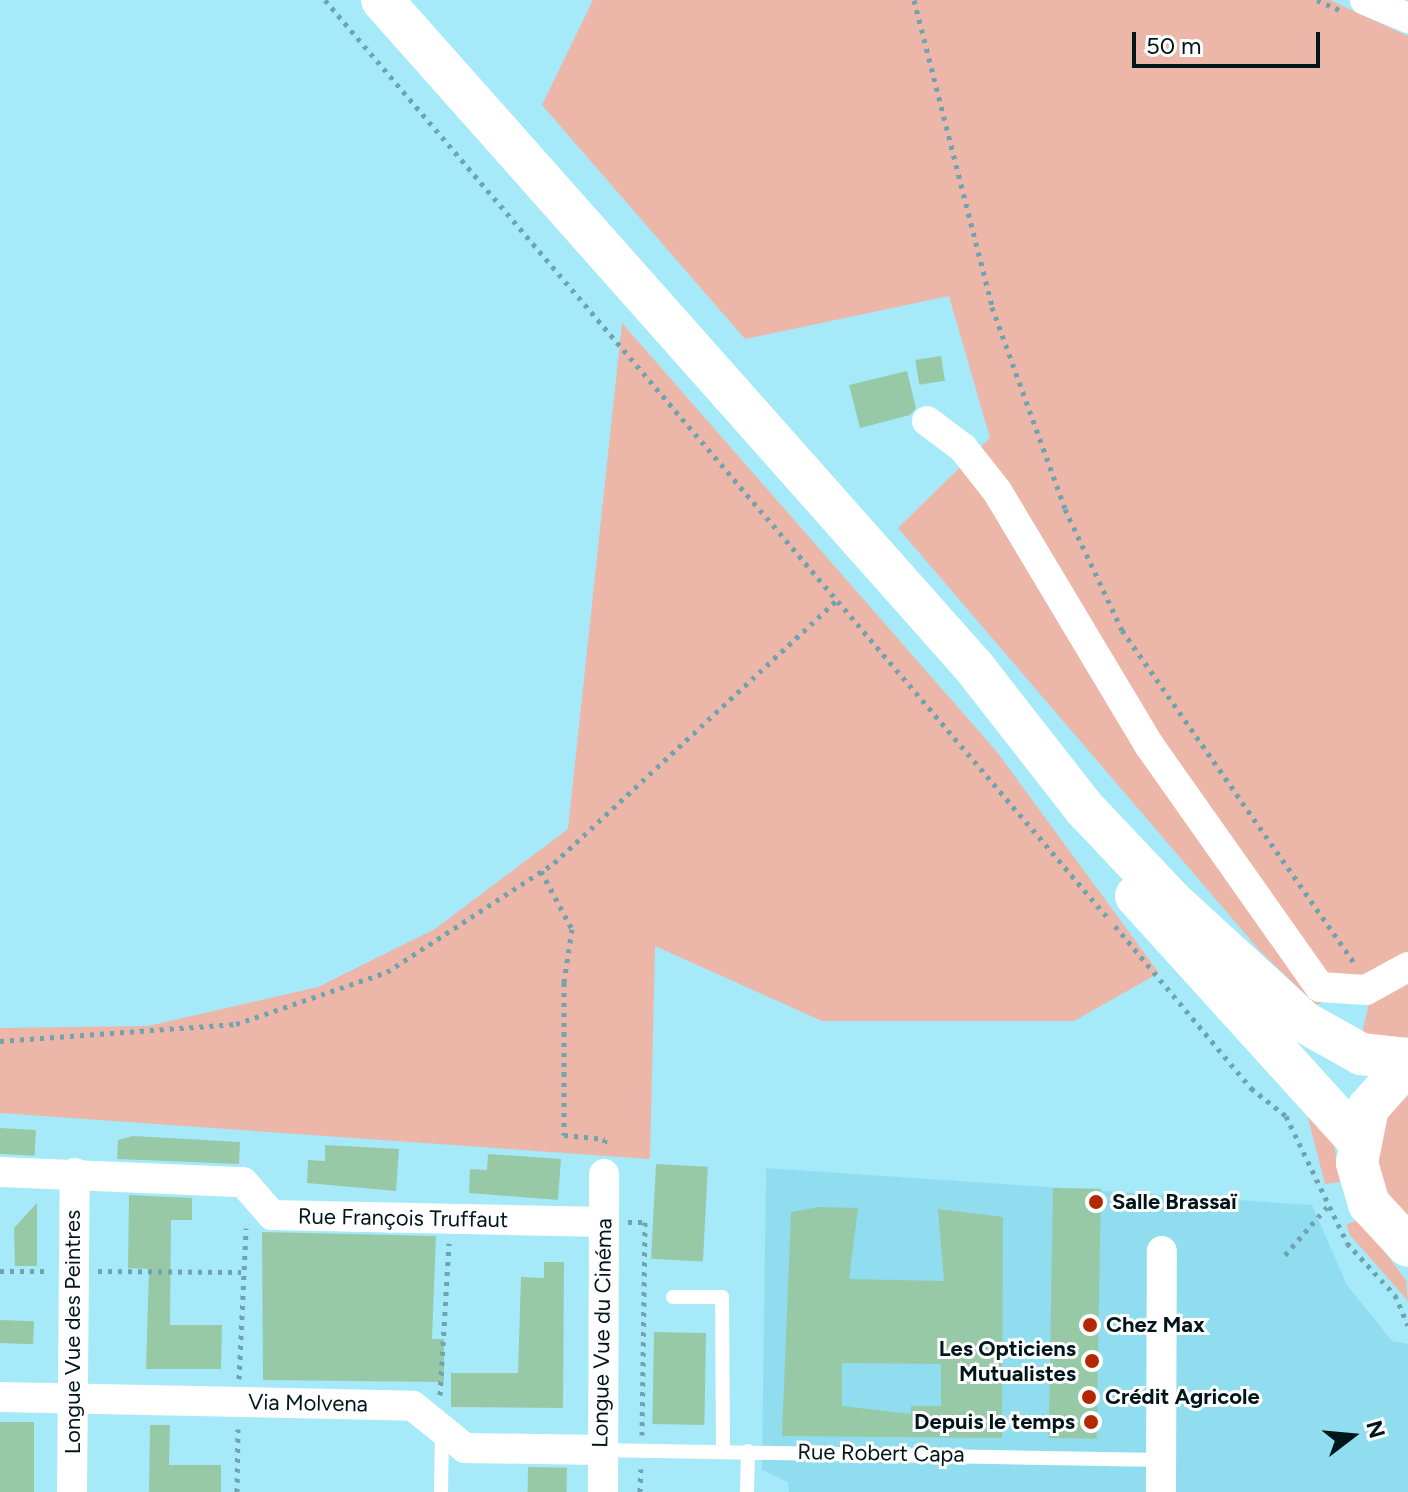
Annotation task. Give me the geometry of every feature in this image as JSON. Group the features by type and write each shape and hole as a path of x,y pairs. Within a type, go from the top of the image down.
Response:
{"main road":[{"path":"382,0 974,667 1085,809 1151,917 1358,1141"},
{"path":"1085,809 1304,1022 1361,1054 1408,1061"},
{"path":"1404,1250 1369,1204 1358,1141 1377,1093 1408,1061"}],"street":[{"path":"1365,0 1408,18"},
{"path":"927,421 963,448 997,491 1149,745 1320,987 1341,994 1372,987 1408,967"},
{"path":"0,1172 243,1182"},
{"name":"Longue Vue des Peintres","path":"72,1492 75,1173"},
{"name":"Longue Vue du Cinéma","path":"603,1492 604,1174"},
{"name":"Rue François Truffaut","path":"243,1182 272,1215 603,1222"},
{"path":"1161,1492 1162,1251"},
{"name":"Via Molvena","path":"0,1397 413,1406 465,1448 601,1450"}],"lane":[{"path":"673,1297 722,1297 723,1451"},
{"path":"441,1492 442,1429"},
{"name":"Rue Robert Capa","path":"601,1450 1161,1460"},
{"path":"747,1492 748,1451"}],"path":[{"path":"325,0 838,599 1222,1056 1265,1104 1286,1116"},
{"path":"914,0 992,307 1065,509 1122,630 1372,987"},
{"path":"0,1041 236,1024 387,972 541,871 838,599"},
{"path":"541,871 572,929 564,982 564,1135 605,1139 604,1174"},
{"path":"237,1492 243,1182"},
{"path":"1285,1255 1328,1207"},
{"path":"447,1381 449,1219"},
{"path":"603,1222 645,1222 640,1492"},
{"path":"0,1271 241,1272"},
{"path":"1406,1310 1408,1325"}],"shaded area":[{"path":"593,0 1330,0 1408,36 1408,952 1394,969 1316,1005 1260,951 898,528 990,438 949,296 745,339 542,105"},
{"path":"622,323 997,752 1159,973 1074,1021 822,1021 655,946 650,1159 0,1113 0,1028 148,1026 318,987 435,929 568,829"},
{"path":"1408,977 1408,1037 1360,1040 1370,1000"},
{"path":"1408,1084 1408,1230 1377,1184 1376,1130"},
{"path":"1307,1114 1334,1144 1340,1182 1325,1184"},
{"path":"766,1168 1312,1205 1347,1285 1392,1341 1408,1344 1408,1492 789,1492 788,1482 762,1470"},
{"path":"1360,1219 1406,1280 1408,1301 1350,1235 1346,1225"}],"building":[{"path":"941,356 945,381 919,385 915,360"},
{"path":"907,371 916,408 910,415 860,428 849,385"},
{"path":"0,1128 36,1130 35,1156 0,1154"},
{"path":"133,1136 240,1142 239,1164 117,1159 118,1140"},
{"path":"325,1145 399,1149 396,1191 307,1183 308,1160 325,1161"},
{"path":"488,1154 561,1159 558,1200 469,1193 470,1169 487,1170"},
{"path":"656,1164 708,1167 703,1262 651,1259"},
{"path":"1053,1188 1101,1189 1097,1439 1049,1438"},
{"path":"129,1195 192,1198 192,1220 171,1220 170,1325 222,1325 221,1369 146,1369 149,1269 128,1268"},
{"path":"37,1203 37,1266 15,1266 14,1228"},
{"path":"819,1207 858,1208 849,1279 944,1281 938,1209 1003,1217 1002,1438 782,1436 791,1212","holes":["842,1363 941,1364 941,1406 911,1406 911,1414 842,1406"]},
{"path":"262,1232 436,1236 432,1339 444,1339 444,1382 263,1380"},
{"path":"544,1262 564,1262 563,1408 451,1407 451,1373 518,1373 521,1277 544,1278"},
{"path":"0,1320 34,1321 33,1344 0,1343"},
{"path":"654,1332 706,1333 704,1425 652,1424"},
{"path":"0,1422 34,1422 34,1492 0,1492"},
{"path":"150,1425 170,1425 169,1465 221,1465 221,1492 149,1492"},
{"path":"528,1467 567,1468 567,1492 528,1492"}],"place":[{"name":"Salle Brassaï","path":"1096,1202"},
{"name":"Chez Max","path":"1090,1325"},
{"name":"Les Opticiens Mutualistes","path":"1092,1361"},
{"name":"Crédit Agricole","path":"1089,1397"},
{"name":"Depuis le temps","path":"1091,1422"}]}
